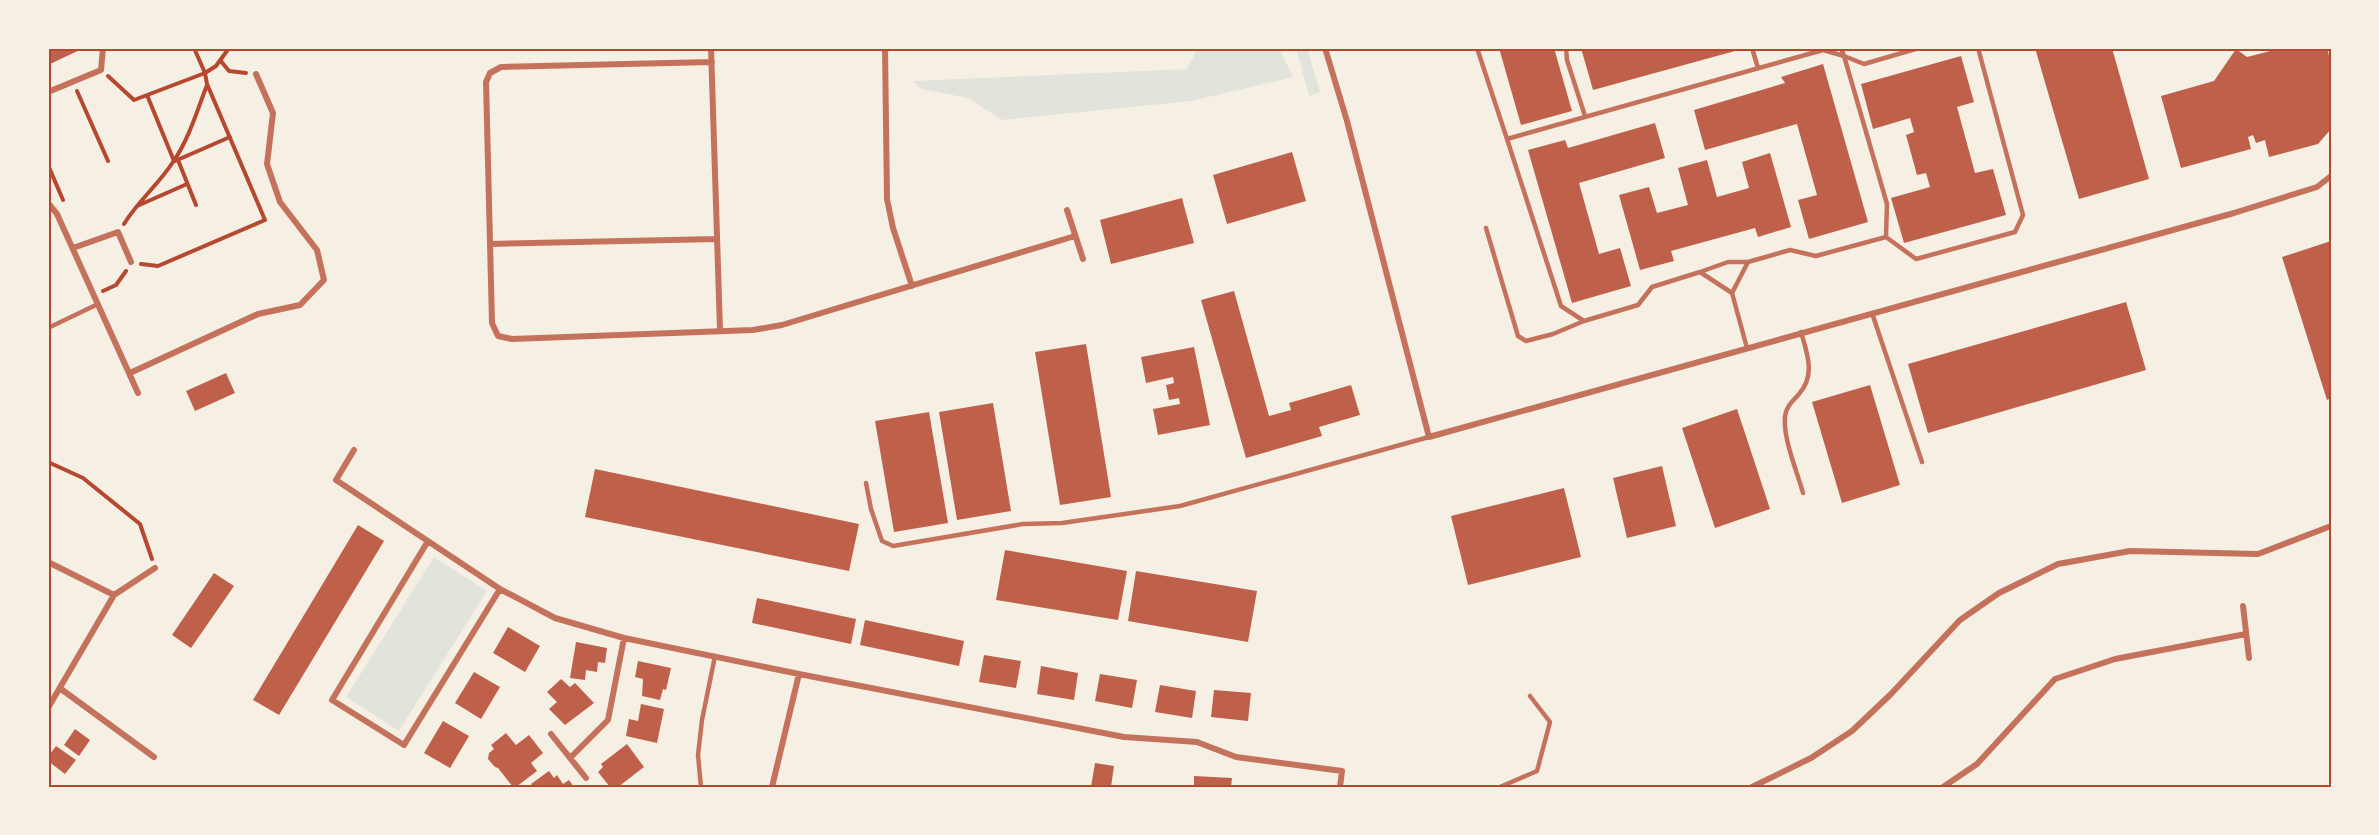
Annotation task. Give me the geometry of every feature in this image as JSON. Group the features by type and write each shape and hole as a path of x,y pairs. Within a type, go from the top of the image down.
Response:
{"street":[{"path":"48,92 102,70 103,48"},
{"path":"711,48 720,330"},
{"path":"885,48 887,199 893,228 912,286"},
{"path":"1325,48 1350,132 1429,437 2234,213 2317,187 2331,176"},
{"path":"712,62 501,67 490,73 486,82 492,322 498,336 512,339 753,330 782,325 1075,236"},
{"path":"130,373 258,314 300,305 324,280 317,250 280,202 267,164 273,114 256,74"},
{"path":"48,203 57,214 138,393"},
{"path":"1067,210 1083,259"},
{"path":"73,248 118,232 131,262"},
{"path":"490,244 717,239"},
{"path":"354,450 336,480 500,589 555,618 624,638 799,674 1124,736 1197,742 1236,757 1342,771 1340,787"},
{"path":"1752,787 1761,786 1811,758 1852,731 1891,694 1960,620 1999,593 2058,564 2130,551 2258,554 2331,526"},
{"path":"428,542 333,700 404,745 500,589"},
{"path":"48,562 114,596"},
{"path":"48,708 114,596 155,568"},
{"path":"2243,606 2249,658"},
{"path":"1943,787 1977,764 2055,679 2115,659 2246,634"},
{"path":"571,757 608,720 624,638"},
{"path":"772,787 799,674"},
{"path":"61,689 154,757"},
{"path":"551,734 586,778"}],"lane":[{"path":"1477,48 1561,306 1584,321"},
{"path":"1566,48 1567,60 1585,116"},
{"path":"1752,48 1758,68"},
{"path":"1841,48 1887,204 1886,237"},
{"path":"1507,139 1823,50 1864,64 1919,48"},
{"path":"1886,237 1916,259 2015,232 2023,215 1978,48"},
{"path":"1486,228 1518,336 1526,341 1638,305 1652,287 1728,262 1748,262 1790,250 1816,256 1886,237"},
{"path":"1732,293 1748,262"},
{"path":"1700,272 1732,293 1747,348"},
{"path":"48,328 98,304"},
{"path":"1872,313 1923,462"},
{"path":"1801,332 1810,370 1801,392 1790,403 1785,415 1785,431 1803,493"},
{"path":"866,483 871,509 882,541 893,546 1023,524 1062,523 1180,506 1429,437"},
{"path":"701,787 698,755 702,720 715,656"},
{"path":"1500,787 1537,771 1550,722 1530,696"}],"path":[{"path":"94,295 116,285 131,262 158,266 265,220 194,48"},
{"path":"102,70 134,100 205,73 220,60 229,48"},
{"path":"220,60 229,71 256,74"},
{"path":"73,82 108,161"},
{"path":"118,232 134,208 176,161 207,84"},
{"path":"147,95 196,204"},
{"path":"176,161 230,137"},
{"path":"48,165 63,201 57,214"},
{"path":"134,208 187,184"},
{"path":"48,462 83,478 140,524 155,568"}],"shaded area":[{"path":"1198,48 1279,48 1293,77 1191,101 1002,120 968,98 921,89 913,81 1187,69"},
{"path":"1296,48 1307,48 1320,92 1309,96"},
{"path":"434,557 487,591 399,731 346,697"}],"building":[{"path":"48,48 84,48 48,65"},
{"path":"1499,48 1554,48 1572,111 1521,125"},
{"path":"1581,48 1734,48 1735,51 1593,90"},
{"path":"2035,48 2112,48 2149,179 2079,199"},
{"path":"2282,48 2327,48 2331,63 2331,129 2318,144 2269,157 2265,140 2256,143 2253,135 2248,137 2251,149 2181,168 2161,96 2214,81 2236,49 2247,57"},
{"path":"1961,56 1974,102 1957,107 1975,173 1993,169 2006,215 1904,243 1891,198 1930,187 1926,173 1917,175 1906,135 1914,132 1910,118 1873,129 1861,84"},
{"path":"1823,64 1868,222 1809,239 1798,200 1817,195 1797,124 1705,150 1694,110 1785,83 1781,77"},
{"path":"1655,123 1665,158 1579,183 1599,254 1620,248 1631,286 1572,303 1528,150 1565,140 1568,148"},
{"path":"1292,152 1306,201 1227,224 1213,175"},
{"path":"1770,153 1791,227 1758,237 1755,228 1671,251 1674,261 1640,270 1619,195 1649,187 1657,213 1688,205 1678,168 1707,160 1717,197 1749,188 1742,162"},
{"path":"1182,198 1194,243 1111,264 1100,220"},
{"path":"2331,241 2331,398 2327,400 2282,257"},
{"path":"1234,291 1269,416 1291,410 1289,403 1351,385 1360,415 1319,427 1322,436 1246,458 1201,300"},
{"path":"2126,302 2146,370 1928,433 1908,364"},
{"path":"1086,344 1111,497 1060,505 1035,352"},
{"path":"1194,347 1210,425 1158,435 1153,409 1180,404 1179,398 1169,400 1166,385 1174,383 1173,377 1146,383 1141,357"},
{"path":"226,373 235,393 195,411 186,391"},
{"path":"1870,385 1900,485 1842,503 1812,402"},
{"path":"993,403 1011,511 957,520 939,412"},
{"path":"1737,409 1770,509 1715,528 1682,428"},
{"path":"929,412 948,523 894,532 875,421"},
{"path":"1662,466 1676,526 1627,538 1613,478"},
{"path":"595,469 859,524 849,571 585,517"},
{"path":"1564,488 1581,557 1468,585 1451,516"},
{"path":"358,525 384,541 279,715 253,700"},
{"path":"1005,550 1127,571 1118,620 996,600"},
{"path":"1136,571 1257,591 1248,642 1128,621"},
{"path":"214,573 234,586 191,648 172,635"},
{"path":"757,598 856,619 851,644 752,623"},
{"path":"865,620 964,641 959,666 860,645"},
{"path":"508,627 540,646 525,672 493,653"},
{"path":"576,642 607,648 605,663 598,662 597,672 586,670 585,680 570,678"},
{"path":"984,655 1021,661 1016,688 979,682"},
{"path":"638,661 671,668 666,690 663,689 660,700 642,696 643,679 635,677"},
{"path":"1041,666 1078,673 1074,700 1037,694"},
{"path":"474,672 500,687 481,719 455,703"},
{"path":"1100,674 1137,680 1132,708 1095,701"},
{"path":"561,679 570,687 575,683 594,703 565,725 549,709 557,702 547,692"},
{"path":"1160,685 1196,691 1192,718 1155,712"},
{"path":"1214,690 1251,693 1248,721 1211,717"},
{"path":"641,704 664,709 657,743 626,736 629,719 638,721"},
{"path":"443,721 469,736 450,768 424,753"},
{"path":"75,729 90,740 79,756 64,745"},
{"path":"506,733 516,745 529,735 543,753 531,763 537,771 516,787 513,787 488,759 489,753 494,749 491,745"},
{"path":"627,744 644,767 618,787 610,787 598,772 603,767 601,764"},
{"path":"56,746 76,760 65,774 48,761 48,757"},
{"path":"1095,763 1114,766 1111,787 1091,787"},
{"path":"549,771 554,778 557,775 563,784 569,780 574,787 533,787 531,784"},
{"path":"1194,776 1232,778 1231,787 1194,787"}]}
